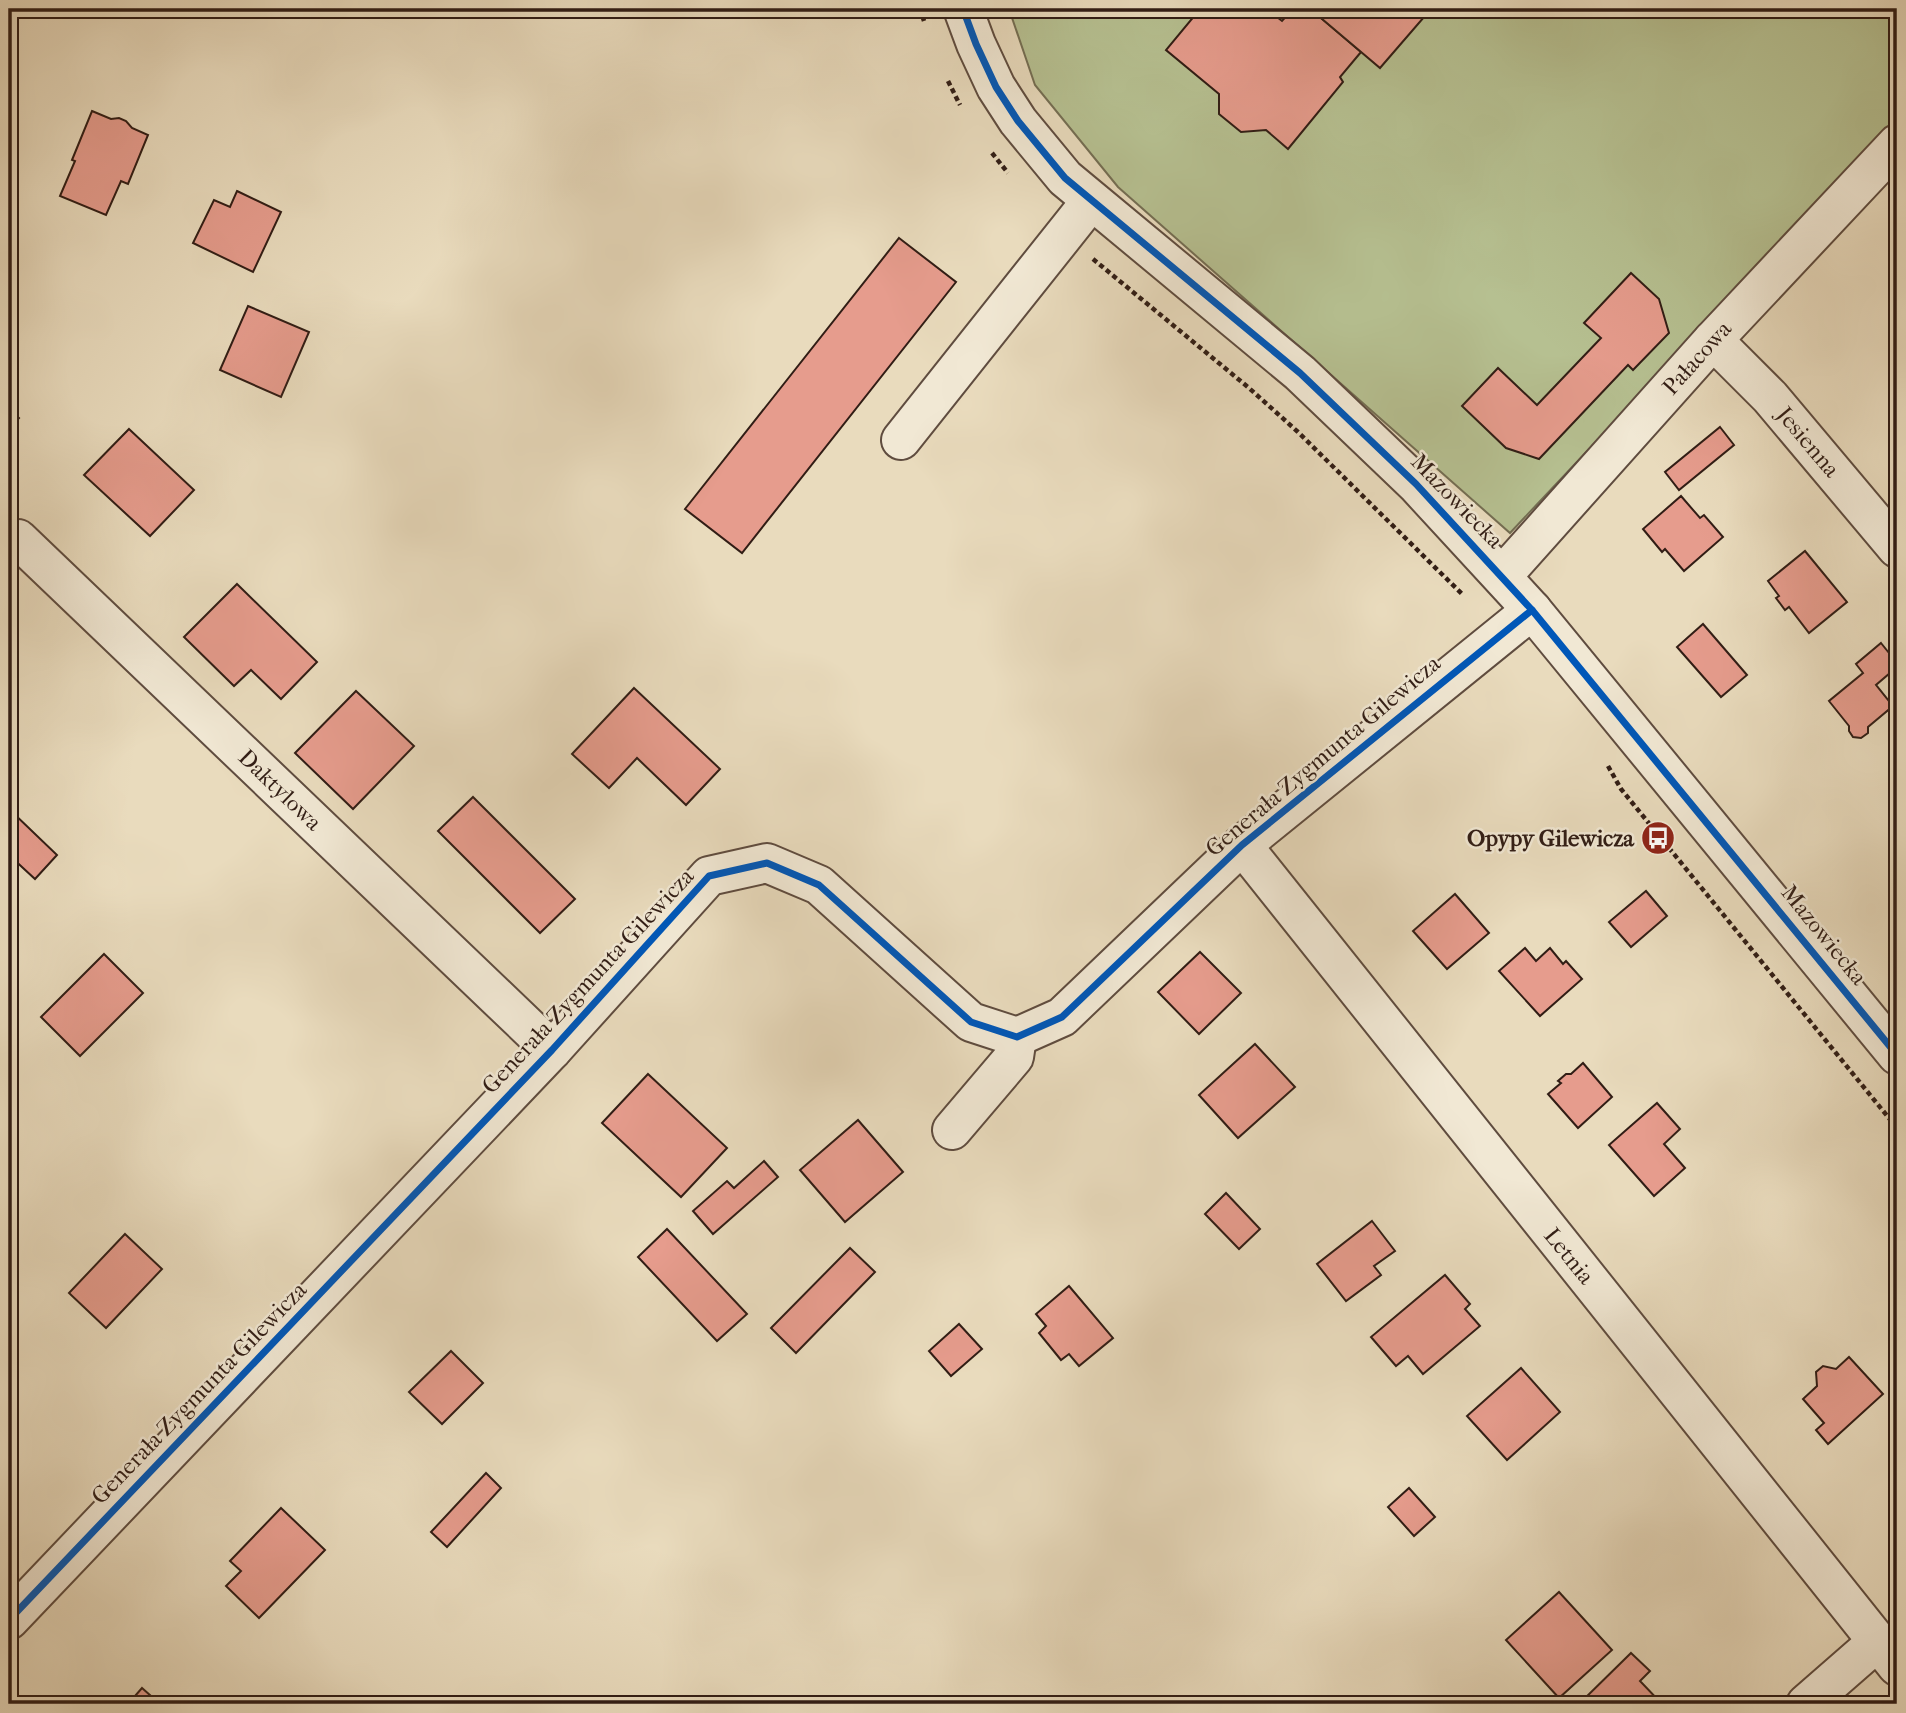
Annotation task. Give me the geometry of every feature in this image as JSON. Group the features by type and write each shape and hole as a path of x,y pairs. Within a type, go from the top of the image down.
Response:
{"street":[{"name":"Mazowiecka","path":"963,9 996,87 1018,121 1065,178 1300,373 1416,484 1532,610 1897,1055"},
{"name":"Pałacowa","path":"1502,576 1713,340 1897,144"},
{"path":"901,440 1091,201"},
{"name":"Jesienna","path":"1713,340 1770,397 1897,548"},
{"name":"Daktylowa","path":"9,549 18,539 552,1050"},
{"name":"Generała Zygmunta Gilewicza","path":"9,1620 552,1050 709,876 767,863 819,885 971,1022 1017,1037 1062,1017 1242,845 1532,610"},
{"name":"Letnia","path":"1242,845 1887,1654"},
{"path":"952,1130 1014,1057 1017,1037"},
{"path":"1806,1704 1887,1654"}],"path":[{"path":"1084,251 1289,423 1463,596"},
{"path":"1603,757 1621,789 1897,1128"}],"green space":[{"path":"1009,9 1897,9 1897,122 1510,533 1118,187 1035,85"}],"building":[{"path":"1200,9 1267,9 1282,21 1293,9 1319,9 1315,13 1361,52 1340,77 1343,82 1288,149 1266,130 1241,132 1219,114 1219,94 1166,50"},
{"path":"1319,9 1431,9 1380,68 1315,13"},
{"path":"92,111 111,119 126,121 132,128 148,135 128,184 121,181 106,215 60,196"},
{"path":"237,191 281,212 253,272 193,243 214,200 230,207"},
{"path":"899,238 956,282 742,553 685,509"},
{"path":"1631,273 1659,299 1669,333 1633,370 1628,365 1539,459 1506,448 1462,406 1498,368 1537,405 1601,338 1584,323"},
{"path":"248,306 309,332 281,397 220,370"},
{"path":"9,409 19,418 9,429"},
{"path":"1720,427 1734,445 1679,490 1665,472"},
{"path":"129,429 194,490 150,536 84,475"},
{"path":"1681,496 1700,518 1704,515 1723,537 1684,571 1665,549 1662,552 1643,529"},
{"path":"1805,551 1847,602 1809,633 1789,607 1785,610 1768,581"},
{"path":"237,584 317,662 281,699 251,670 234,686 184,637"},
{"path":"1703,624 1747,675 1721,697 1677,647"},
{"path":"1881,643 1897,663 1897,667 1876,685 1893,706 1868,727 1868,733 1861,738 1853,737 1849,726 1829,701 1863,673 1856,664"},
{"path":"634,688 720,769 686,805 637,758 609,788 572,754"},
{"path":"356,691 414,746 353,809 295,753"},
{"path":"473,797 575,899 540,933 438,831"},
{"path":"9,809 57,855 35,879 9,855"},
{"path":"1646,891 1667,916 1631,947 1609,922"},
{"path":"1455,894 1489,933 1447,969 1413,931"},
{"path":"1525,948 1536,961 1550,948 1563,964 1566,961 1582,979 1540,1016 1499,971"},
{"path":"1200,952 1241,993 1199,1034 1158,992"},
{"path":"104,954 143,993 80,1056 41,1017"},
{"path":"1255,1044 1295,1087 1238,1138 1199,1095"},
{"path":"1583,1063 1612,1097 1578,1128 1548,1094 1561,1083 1558,1081"},
{"path":"648,1074 727,1148 681,1197 602,1123"},
{"path":"1657,1103 1680,1129 1664,1144 1685,1168 1654,1196 1609,1145"},
{"path":"858,1120 903,1172 845,1222 800,1170"},
{"path":"764,1161 778,1177 713,1234 693,1211 727,1181 734,1188"},
{"path":"1226,1193 1260,1229 1239,1249 1205,1214"},
{"path":"1372,1221 1395,1251 1374,1266 1381,1275 1346,1301 1317,1264"},
{"path":"667,1229 747,1314 717,1341 638,1257"},
{"path":"125,1234 162,1269 106,1328 69,1293"},
{"path":"850,1248 875,1272 796,1353 771,1328"},
{"path":"1445,1275 1470,1304 1465,1309 1480,1326 1423,1374 1408,1356 1396,1366 1371,1337"},
{"path":"1069,1286 1113,1338 1079,1366 1069,1354 1061,1360 1039,1333 1046,1326 1036,1314"},
{"path":"959,1324 982,1349 951,1376 929,1351"},
{"path":"451,1351 483,1383 442,1424 409,1392"},
{"path":"1849,1357 1883,1394 1828,1444 1816,1430 1824,1423 1803,1399 1817,1386 1816,1372 1823,1366 1836,1369"},
{"path":"1521,1368 1560,1412 1507,1460 1467,1416"},
{"path":"486,1473 501,1488 447,1547 431,1532"},
{"path":"1409,1488 1435,1517 1414,1536 1388,1507"},
{"path":"281,1508 325,1550 259,1618 226,1586 241,1571 230,1561"},
{"path":"1559,1592 1612,1650 1559,1698 1506,1640"},
{"path":"1631,1653 1650,1671 1640,1681 1662,1704 1579,1704"},
{"path":"142,1688 160,1704 128,1704"}],"cycle path":[{"path":"963,9 996,87 1018,121 1065,178 1300,373 1416,484 1532,610 1897,1055"},
{"path":"9,1620 552,1050 709,876 767,863 819,885 971,1022 1017,1037 1062,1017 1242,845 1532,610"}],"place":[{"name":"Opypy Gilewicza","path":"1658,838"}]}
